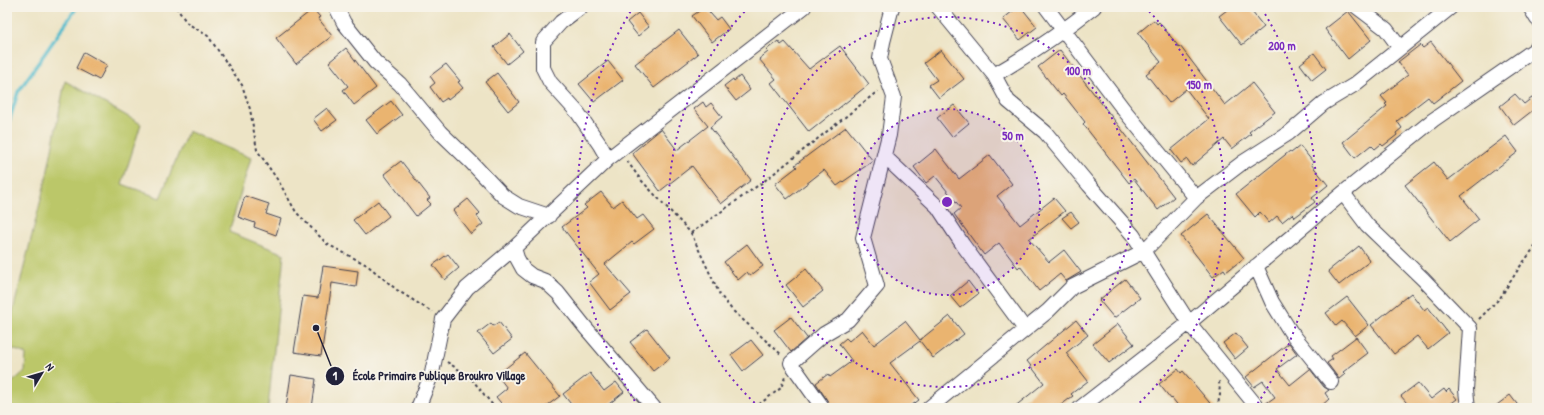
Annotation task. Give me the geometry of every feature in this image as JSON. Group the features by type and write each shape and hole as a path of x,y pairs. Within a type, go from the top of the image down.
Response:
{"street":[{"path":"336,7 344,23 375,62 400,84 440,132 503,196 519,206 549,216"},
{"path":"581,7 561,22 543,42 543,68 550,82 578,113 608,159"},
{"path":"418,408 432,373 443,319 467,288 549,216 608,159 804,7"},
{"path":"823,408 790,363 824,334 848,320 877,286 863,238 890,135 894,97 880,59 882,42 892,7"},
{"path":"938,7 994,75 1008,101 1045,132 1133,235 1189,322 1258,408"},
{"path":"1046,7 1065,30 1124,110 1196,198"},
{"path":"994,75 1017,63 1065,30 1094,7"},
{"path":"1357,7 1386,29 1400,48"},
{"path":"929,408 1048,311 1072,287 1144,251 1196,198 1242,163 1289,133 1324,103 1354,85 1451,7"},
{"path":"1530,7 1537,19"},
{"path":"1080,408 1189,322 1343,192 1433,120 1537,48"},
{"path":"884,156 938,206 963,245 1025,329"},
{"path":"1343,192 1367,224 1470,328 1466,390 1468,408"},
{"path":"514,248 517,258 523,268 532,276 544,281 558,293 654,408"},
{"path":"1256,266 1272,302 1290,331 1331,382"}],"path":[{"path":"176,7 187,23 208,36 242,85 250,109 257,150 279,182 296,212 327,244 367,265 397,290 443,319"},
{"path":"691,233 763,182 889,83"},
{"path":"619,150 641,180 691,233 720,295 733,311 790,363 781,388 754,408"},
{"path":"1470,328 1500,298 1519,268 1537,244"},
{"path":"436,354 470,377 495,408"},
{"path":"1217,408 1220,395 1219,380"}],"green space":[{"path":"65,81 141,124 122,184 160,198 188,131 251,158 229,232 284,254 268,408 7,408 7,387 25,371 26,354 10,348 8,331 47,175"}],"building":[{"path":"705,7 716,20 720,17 729,29 712,42 692,16"},
{"path":"1018,7 1021,7 1037,27 1020,40 1003,19"},
{"path":"1231,7 1248,7 1264,27 1242,45 1219,16"},
{"path":"313,9 332,36 296,64 276,38"},
{"path":"1348,11 1371,40 1348,59 1325,29"},
{"path":"638,13 649,27 638,36 627,22"},
{"path":"1154,20 1157,24 1159,22 1179,47 1180,46 1225,105 1252,83 1275,112 1249,132 1251,134 1232,149 1224,139 1192,166 1187,159 1181,163 1171,150 1209,119 1186,89 1169,103 1146,74 1161,62 1138,33"},
{"path":"679,30 698,54 654,88 635,64"},
{"path":"510,34 523,51 507,64 494,47"},
{"path":"778,41 781,45 785,42 809,69 840,46 869,84 809,132 771,83 776,79 759,59 768,52 766,50"},
{"path":"1431,42 1461,81 1433,103 1428,97 1397,121 1402,128 1396,133 1397,135 1383,146 1381,144 1375,149 1371,145 1355,158 1343,142 1387,106 1385,104 1387,103 1381,96 1408,75 1398,62 1420,45 1423,48"},
{"path":"346,48 376,88 354,105 343,90 348,86 329,62"},
{"path":"941,50 964,79 939,98 929,85 937,80 924,63"},
{"path":"1060,50 1174,197 1158,210 1134,179 1129,183 1083,124 1085,122 1063,94 1061,96 1038,67"},
{"path":"84,52 107,65 99,80 76,68"},
{"path":"1314,53 1326,69 1312,80 1300,64"},
{"path":"608,61 623,80 594,102 579,84"},
{"path":"446,64 460,81 458,82 463,88 448,100 447,98 441,102 430,87 435,83 430,76"},
{"path":"497,73 519,102 508,111 485,82"},
{"path":"740,76 750,90 736,101 724,86"},
{"path":"1515,94 1524,104 1537,94 1537,107 1514,125 1500,106"},
{"path":"391,101 402,115 377,134 366,120"},
{"path":"703,102 706,107 711,103 722,117 710,127 751,180 721,204 692,166 660,191 632,153 661,129 677,150 708,126 694,109"},
{"path":"954,105 969,123 952,137 937,118"},
{"path":"327,108 337,120 322,131 313,119"},
{"path":"846,127 873,161 837,186 824,170 787,199 775,184 797,167 795,165"},
{"path":"1506,136 1518,152 1461,196 1479,219 1450,242 1405,185 1434,162 1448,180"},
{"path":"1300,146 1313,162 1311,164 1328,185 1312,198 1315,202 1295,217 1292,214 1282,222 1277,216 1269,223 1260,212 1255,217 1236,194 1290,151 1291,153"},
{"path":"936,149 959,179 990,155 1012,184 997,196 1020,225 1054,198 1065,211 1029,239 1049,262 1064,250 1081,272 1066,281 1060,274 1039,291 1020,266 1018,268 999,243 984,255 954,214 961,208 935,176 926,183 914,167"},
{"path":"401,161 430,198 427,200 431,204 416,216 384,174"},
{"path":"601,192 613,207 622,200 637,219 643,215 654,229 634,244 632,242 605,264 631,294 610,310 589,282 599,274 562,227 587,208 584,205"},
{"path":"245,196 269,204 266,214 281,219 276,235 254,227 255,223 238,217"},
{"path":"468,199 480,213 477,216 483,224 471,234 453,211"},
{"path":"378,201 389,216 365,235 353,220"},
{"path":"1071,212 1079,222 1071,228 1062,218"},
{"path":"1208,214 1244,258 1226,272 1224,269 1213,277 1181,236"},
{"path":"747,244 763,266 750,276 747,272 738,280 724,262"},
{"path":"1359,246 1370,261 1339,285 1328,271"},
{"path":"448,254 459,268 445,280 433,265"},
{"path":"323,266 358,271 356,287 332,283 321,356 294,352 303,296 318,298"},
{"path":"806,269 823,291 803,307 786,285"},
{"path":"1125,279 1140,298 1114,318 1099,300"},
{"path":"968,281 978,294 960,308 950,296"},
{"path":"1411,293 1424,310 1428,307 1448,333 1428,349 1417,336 1394,354 1371,325"},
{"path":"1347,297 1369,325 1355,336 1342,321 1336,326 1326,313"},
{"path":"950,316 964,334 933,358 920,341 890,363 919,400 908,408 832,408 816,383 828,374 830,377 852,361 839,344 846,338 849,341 862,330 874,345 905,321 920,340"},
{"path":"791,317 807,338 791,352 774,330"},
{"path":"1076,320 1088,335 1066,353 1088,381 1071,394 1073,396 1057,408 1013,408 1044,383 1027,361"},
{"path":"499,322 512,339 494,353 478,333 491,323 493,326"},
{"path":"1118,324 1134,344 1109,363 1093,344"},
{"path":"647,329 670,358 653,371 630,342"},
{"path":"1236,333 1248,348 1235,359 1223,343"},
{"path":"1356,337 1368,353 1343,372 1345,374 1339,379 1327,363 1333,359 1331,356"},
{"path":"751,340 763,355 743,371 731,355"},
{"path":"1289,343 1297,354 1277,369 1290,385 1310,369 1324,387 1329,390 1325,393 1329,399 1319,408 1266,408 1265,404 1275,397 1263,381 1254,387 1246,377"},
{"path":"525,353 560,396 544,408 505,408 496,397 507,388 497,375"},
{"path":"1178,369 1181,373 1183,371 1214,408 1180,408 1172,398 1171,399 1159,384"},
{"path":"590,373 604,391 616,382 624,392 604,408 574,408 563,394"},
{"path":"291,375 316,379 312,408 286,408"},
{"path":"1418,383 1431,399 1444,389 1446,392 1449,389 1457,399 1445,408 1411,408 1401,396"},
{"path":"1510,395 1520,408 1493,408"}],"waterway":[{"path":"7,128 18,92 77,7"}],"place":[{"name":"École Primaire Publique Broukro Village","path":"316,328"}]}
